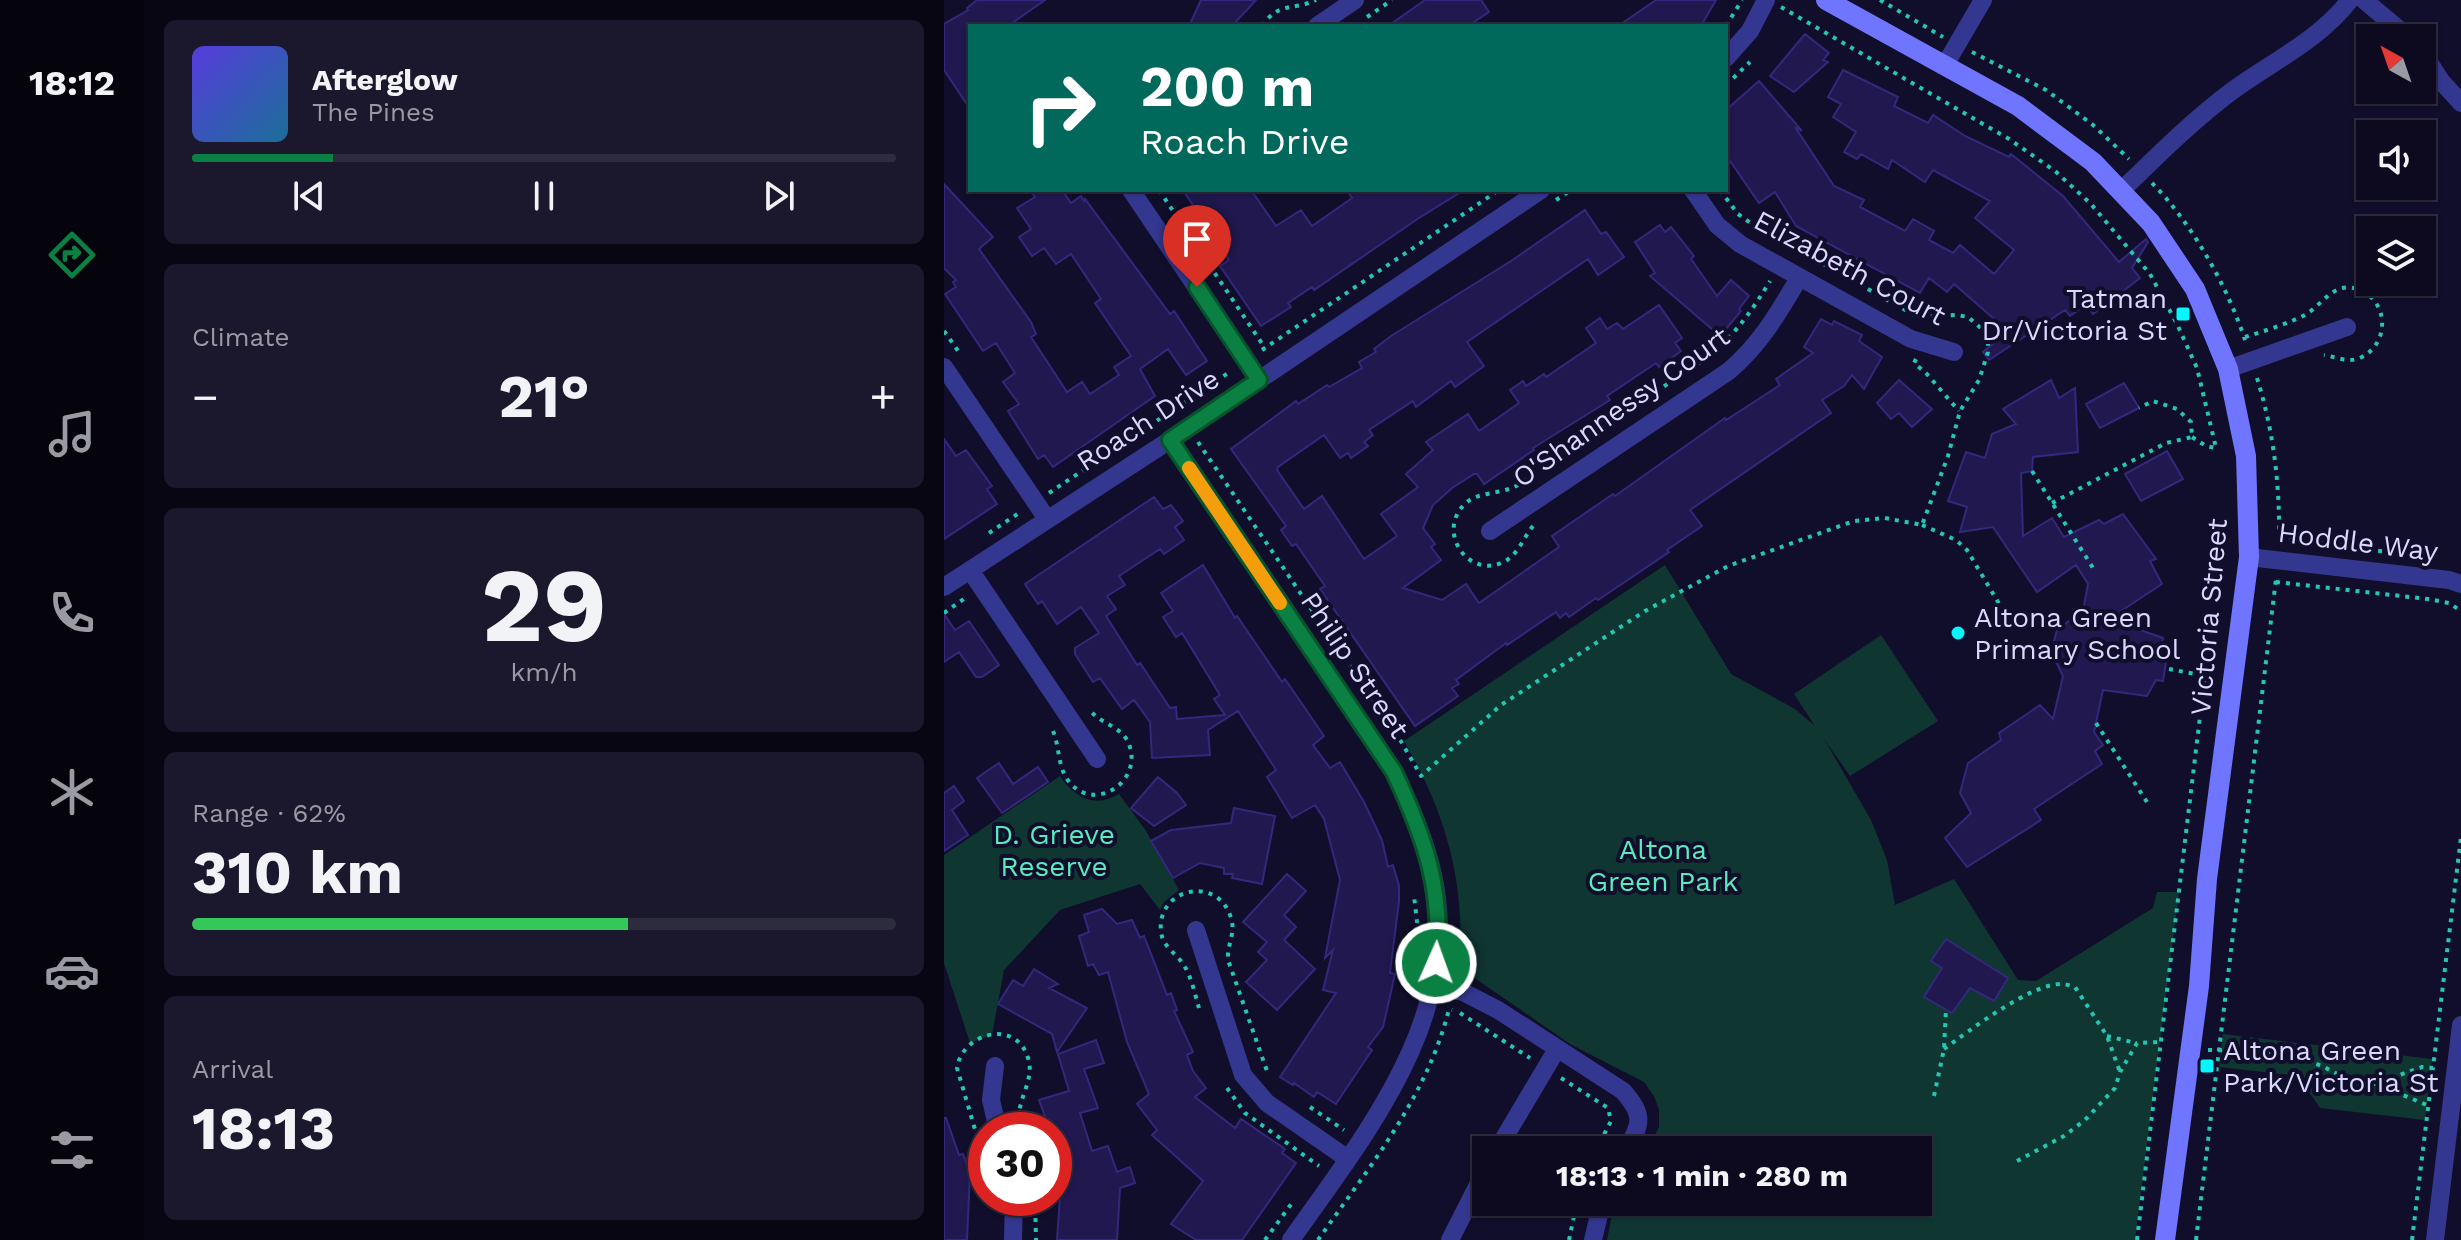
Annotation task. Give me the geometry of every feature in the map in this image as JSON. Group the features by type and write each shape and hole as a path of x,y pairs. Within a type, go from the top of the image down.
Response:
{"street":[{"path":"1320,24 1355,0"},
{"name":"Victoria Street","path":"1826,0 2018,106 2093,162 2151,223 2195,289 2228,369 2246,456 2249,557 2207,879 2199,986 2165,1240"},
{"path":"1945,65 1983,0"},
{"path":"2121,191 2192,123 2334,20 2350,0"},
{"path":"2364,0 2392,24"},
{"path":"1728,56 1772,2"},
{"path":"2436,72 2454,99 2461,103"},
{"path":"1132,192 1259,380"},
{"name":"Roach Drive","path":"944,587 1170,440 1538,192"},
{"name":"Elizabeth Court","path":"1694,192 1717,225 1740,244 1911,339 1954,352"},
{"name":"O'Shannessy Court","path":"1490,531 1729,371 1769,330 1799,278"},
{"path":"2228,369 2347,327"},
{"path":"944,367 1047,519"},
{"name":"Philip Street","path":"1170,440 1394,772 1418,823 1434,877 1439,940 1434,987 1413,1046 1394,1089 1291,1240"},
{"name":"Hoddle Way","path":"2249,557 2449,580 2461,584"},
{"path":"970,570 1097,759"},
{"path":"1196,930 1243,1075 1267,1103 1348,1159"},
{"path":"1434,987 1463,992 1498,1010 1623,1091 1635,1105 1639,1116 1639,1127 1634,1136"},
{"path":"2435,1240 2456,1097 2461,1025"},
{"path":"1505,1136 1557,1049"},
{"path":"994,1112 991,1100 995,1066"},
{"path":"1450,1240 1472,1197"},
{"path":"1013,1240 1014,1216"},
{"path":"1593,1240 1599,1216"}],"path":[{"path":"1263,24 1281,8 1316,0"},
{"path":"1366,17 1392,0"},
{"path":"1727,24 1742,0"},
{"path":"1880,0 1957,45 2046,90 2093,125 2161,192 2210,261 2239,319 2267,412 2277,466 2279,561 2196,1240"},
{"path":"1772,2 2009,139 2055,171 2091,204 2150,274 2197,368 2216,448 2192,437 2166,443 2052,503"},
{"path":"1160,192 1265,348"},
{"path":"981,538 1496,192"},
{"path":"2139,408 2153,401 2177,409 2191,422 2192,437"},
{"path":"1922,525 1948,456 1960,411"},
{"path":"1198,442 1402,743 1421,776 1501,705 1645,611 1728,566 1854,521 1885,518 1922,525 1956,540 1967,550 2004,612"},
{"path":"2032,471 2093,568"},
{"path":"2279,537 2409,555"},
{"path":"2276,582 2428,599 2449,603 2461,611"},
{"path":"2169,669 2205,675 2218,668 2235,670"},
{"path":"2137,1240 2205,675"},
{"path":"2096,723 2147,802"},
{"path":"2412,1240 2461,837"},
{"path":"1411,989 1417,922 1414,895"},
{"path":"1944,1049 1984,1019 2037,991 2061,984 2075,987 2107,1036 2120,1072"},
{"path":"1318,1240 1418,1092 1442,1036 1449,1009 1608,1108 1611,1121 1603,1136"},
{"path":"1934,1096 1944,1049 1946,1009"},
{"path":"2107,1036 2137,1043 2160,1042"},
{"path":"2017,1161 2064,1136 2085,1120 2115,1088 2120,1072 2137,1043"},
{"path":"2190,1047 2219,1052 2255,1051 2301,1058 2347,1079 2374,1084 2428,1105"},
{"path":"2374,1084 2422,1067 2433,1068"},
{"path":"1319,1166 1351,1119"},
{"path":"1265,1240 1292,1202"},
{"path":"1035,1216 1036,1240"},
{"path":"1569,1240 1574,1216"}],"green space":[{"name":"Altona Green Park","path":"1665,565 1731,674 1795,709 1815,726 1794,694 1881,635 1938,721 1850,776 1824,739 1871,820 1887,860 1895,905 1954,879 2018,980 2036,981 2153,908 2157,892 2179,892 2135,1240 1607,1240 1612,1216 1932,1216 1932,1136 1655,1136 1659,1127 1659,1110 1644,1082 1570,1044 1460,968 1459,906 1450,850 1432,796 1404,741"},
{"name":"D. Grieve Reserve","path":"1060,776 1072,790 1086,798 1102,800 1119,794 1146,831 1179,890 1164,902 1160,910 1140,884 1060,910 1004,970 992,1035 970,1043 944,963 944,855"},
{"path":"2223,1034 2432,1059 2425,1120 2320,1108 2298,1076 2219,1067"}],"building":[{"path":"977,0 1045,0 1011,24 968,24 968,106 944,70 944,24"},
{"path":"1201,0 1256,0 1234,24 1190,24"},
{"path":"1425,0 1481,0 1489,12 1471,24 1391,24"},
{"path":"1656,0 1716,0 1702,24 1621,24"},
{"path":"1805,34 1829,53 1823,60 1828,62 1794,92 1770,76"},
{"path":"1843,70 1898,97 1894,106 1928,123 1933,115 1965,136 2009,157 2011,154 2063,196 2119,262 2146,239 2148,242 2132,268 2140,278 2093,314 2086,305 2070,316 2065,310 1989,360 1983,352 2008,331 1954,284 1947,292 1929,278 1920,293 1796,226 1775,192 1759,203 1728,158 1728,108 1759,81 1802,131 1795,127 1834,186 1864,200 1860,207 1905,231 1913,219 1934,231 1929,240 1953,253 1960,245 1994,274 2014,250 1975,218 1990,201 1933,170 1925,182 1892,160 1888,169 1861,154 1857,159 1844,152 1856,132 1833,117 1841,104 1828,97"},
{"path":"944,184 993,237 979,249 1031,322 1036,334 1031,337 1067,392 1082,382 1090,394 1119,375 1114,367 1131,356 1095,303 1101,299 1071,254 1056,264 1044,248 1032,256 1019,237 1031,229 1017,208 1035,197 1031,192 1063,192 1071,203 1081,196 1170,314 1174,311 1207,361 1186,375 1168,349 1140,369 1155,396 1053,467 1044,455 1038,459 1008,411 1019,404 1003,382 1015,373 996,343 983,351 945,294 956,287 953,282 956,280 944,268"},
{"path":"1184,192 1252,192 1276,226 1301,210 1312,226 1352,198 1348,192 1461,192 1314,290 1312,287 1288,303 1291,307 1261,326 1220,266 1229,260"},
{"path":"1585,210 1601,234 1606,232 1624,257 1598,275 1588,259 1467,342 1484,366 1455,387 1451,381 1416,407 1413,401 1369,430 1373,435 1364,442 1368,446 1351,458 1348,453 1340,458 1324,435 1278,467 1277,470 1304,509 1322,496 1364,559 1397,536 1381,514 1418,487 1406,474 1433,450 1426,442 1468,414 1479,431 1519,403 1510,390 1523,381 1526,386 1544,374 1546,377 1596,343 1586,328 1600,318 1607,329 1617,323 1623,329 1659,305 1682,338 1675,343 1681,351 1659,367 1656,363 1607,396 1610,400 1533,448 1484,484 1474,474 1452,488 1433,505 1423,528 1435,544 1431,547 1441,560 1403,588 1442,600 1466,584 1479,603 1559,547 1552,536 1613,494 1615,496 1725,418 1780,385 1776,379 1813,353 1804,347 1821,319 1832,325 1834,321 1862,335 1859,341 1882,357 1864,389 1852,375 1844,386 1822,400 1831,413 1690,510 1702,526 1598,600 1596,598 1569,617 1566,613 1560,618 1556,612 1506,643 1456,680 1459,684 1452,688 1458,696 1415,726 1320,589 1325,586 1296,544 1292,546 1281,530 1286,526 1231,449 1296,401 1298,404 1362,368 1359,362 1376,352 1374,349 1391,336 1511,261"},
{"path":"1660,225 1665,232 1671,227 1694,256 1691,259 1717,296 1731,280 1749,296 1720,336 1650,276 1655,273 1635,242"},
{"path":"1899,380 1932,409 1912,427 1899,413 1891,419 1877,403"},
{"path":"2051,380 2059,398 2075,388 2078,452 2033,457 2032,471 2021,473 2023,536 2052,518 2064,537 2099,520 2104,524 2123,514 2156,559 2150,561 2162,584 2109,619 2163,638 2160,652 2167,656 2163,681 2156,680 2147,696 2103,690 2094,732 2103,745 2095,751 2102,764 2034,809 2041,820 1967,867 1945,838 1971,813 1960,793 1968,763 2001,740 1999,733 2040,705 2053,719 2063,676 2051,652 2057,630 2073,618 2082,616 2088,584 2076,565 2037,592 1993,527 1960,532 1967,507 1948,501 1966,452 1985,458 1992,434 2016,424 2003,409"},
{"path":"2124,383 2139,408 2100,428 2086,404"},
{"path":"944,439 956,456 966,450 992,486 987,489 997,504 944,539"},
{"path":"2167,451 2183,479 2141,501 2125,474"},
{"path":"1154,497 1163,509 1171,505 1183,521 1175,527 1184,540 1164,554 1160,549 1119,576 1125,585 1107,596 1116,609 1106,616 1137,665 1140,663 1170,708 1176,707 1177,719 1225,715 1214,699 1220,695 1182,633 1176,637 1163,617 1173,611 1161,593 1203,565 1235,618 1237,616 1282,682 1285,679 1324,736 1313,745 1330,768 1340,762 1382,840 1388,867 1393,865 1399,886 1390,973 1395,974 1383,1027 1368,1047 1372,1050 1336,1104 1317,1092 1314,1097 1280,1077 1336,993 1323,990 1333,950 1325,958 1340,880 1324,819 1315,805 1292,818 1267,777 1276,770 1238,711 1208,730 1210,755 1152,758 1150,722 1134,700 1122,709 1100,678 1093,682 1075,654 1075,648 1099,633 1081,607 1057,624 1042,601 1038,604 1025,584"},
{"path":"944,614 955,630 969,621 999,665 982,677 976,677 959,652 944,662"},
{"path":"999,763 1013,784 1038,767 1048,782 1002,813 977,778"},
{"path":"1158,777 1186,805 1154,826 1131,808"},
{"path":"954,786 964,801 952,810 968,835 944,851 944,793"},
{"path":"1234,808 1275,816 1262,884 1232,878 1233,874 1224,874 1224,868 1200,863 1173,878 1151,841 1171,830 1231,823"},
{"path":"1287,874 1306,891 1284,915 1296,927 1284,940 1315,969 1277,1010 1246,982 1267,960 1258,952 1267,942 1243,922"},
{"path":"1102,909 1117,924 1132,920 1140,938 1144,936 1167,995 1171,993 1177,1010 1174,1011 1193,1052 1187,1055 1193,1071 1206,1088 1195,1097 1235,1128 1241,1119 1285,1149 1282,1153 1296,1163 1242,1240 1196,1240 1171,1224 1203,1181 1152,1135 1157,1130 1137,1104 1149,1094 1127,1042 1108,972 1099,975 1093,964 1088,966 1079,936 1089,932 1084,915"},
{"path":"1946,939 2008,978 1994,1001 1970,988 1952,1013 1924,997 1942,968 1931,961"},
{"path":"1034,969 1058,984 1049,988 1087,1008 1057,1052 1052,1034 998,1004 1013,980 1023,986"},
{"path":"1096,1040 1104,1063 1084,1069 1098,1108 1080,1113 1092,1151 1108,1146 1117,1172 1130,1167 1135,1183 1120,1188 1117,1240 1057,1240 1059,1216 1072,1216 1072,1112 1043,1112 1039,1100 1069,1091 1058,1054"},
{"path":"946,1118 959,1155 963,1154 968,1168 968,1216 967,1240 944,1240"}],"slow traffic":[{"path":"1189,468 1280,603"}],"place":[{"name":"Tatman Dr/Victoria St","path":"2183,314"},
{"name":"Altona Green Primary School","path":"1958,633"},
{"name":"Altona Green Park/Victoria St","path":"2207,1066"}],"route":[{"path":"1197,287 1259,380 1170,440 1394,772 1418,823 1434,877 1439,940 1436,963"}]}
